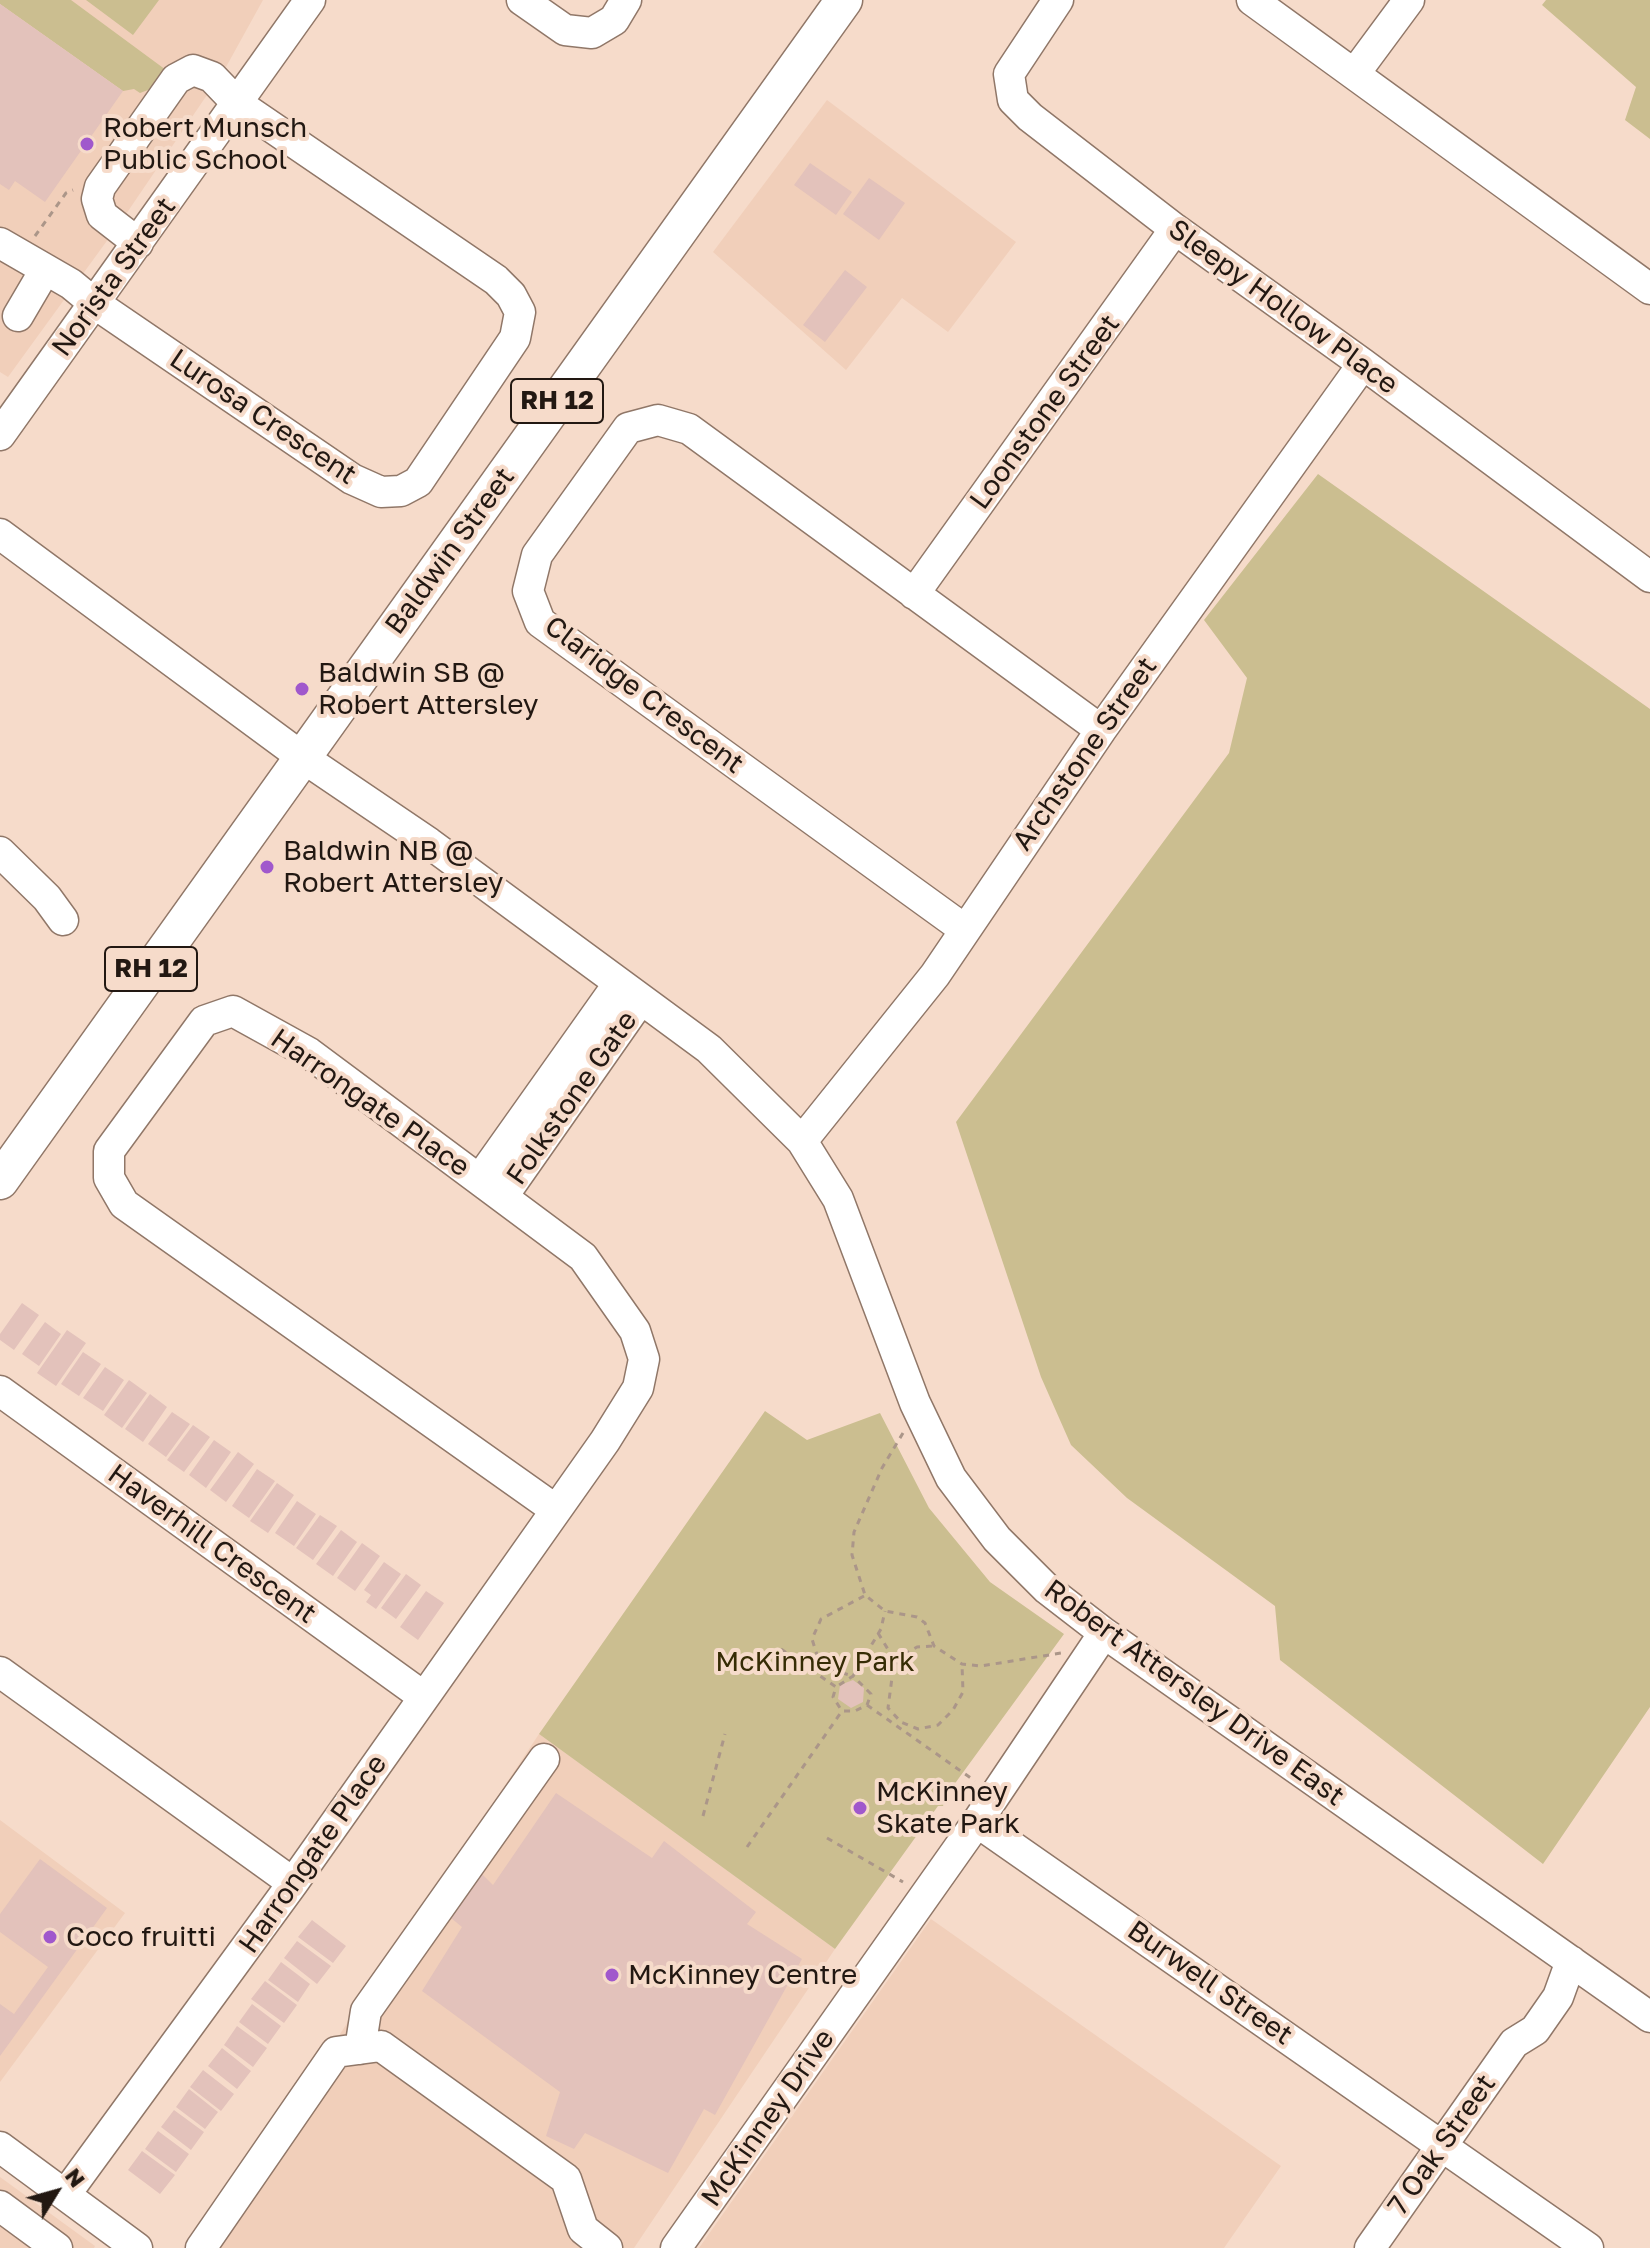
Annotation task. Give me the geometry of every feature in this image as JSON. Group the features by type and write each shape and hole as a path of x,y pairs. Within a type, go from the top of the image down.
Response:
{"main road":[{"name":"Baldwin Street","path":"0,1181 844,0"}],"street":[{"name":"Norista Street","path":"0,435 310,0"},
{"path":"522,0 565,30 592,33 614,20 626,0"},
{"name":"Sleepy Hollow Place","path":"1058,0 1009,74 1013,100 1175,229 1650,577"},
{"path":"1252,0 1650,289"},
{"path":"1355,73 1409,0"},
{"name":"Lurosa Crescent","path":"24,253 352,479 381,492 401,491 418,482 441,453 515,338 520,312 511,295 496,280 238,104 212,77 193,70 176,79 100,187 97,199 102,215 138,243"},
{"name":"Loonstone Street","path":"914,594 1175,229"},
{"path":"18,316 24,253"},
{"name":"Archstone Street","path":"802,1141 935,975 1101,730 1363,364"},
{"name":"Claridge Crescent","path":"964,929 540,622 528,591 537,555 628,428 658,420 689,429 1101,730"},
{"name":"Robert Attersley Drive East","path":"0,534 302,757 429,843 709,1049 802,1141 838,1199 918,1409 951,1478 997,1539 1098,1643 1650,2017"},
{"path":"0,852 47,898 63,920"},
{"name":"Folkstone Gate","path":"491,1187 630,991"},
{"name":"Harrongate Place","path":"65,2195 293,1883 556,1510 638,1388 644,1359 635,1331 583,1257 309,1053 233,1011 204,1021 109,1151 109,1178 124,1204 556,1510"},
{"name":"Haverhill Crescent","path":"0,1391 424,1697"},
{"name":"McKinney Drive","path":"676,2248 977,1822 1098,1643"},
{"path":"0,1672 293,1883"},
{"path":"360,2049 366,2011 544,1759"},
{"name":"Burwell Street","path":"977,1822 1588,2248"},
{"name":"7 Oak Street","path":"1370,2248 1514,2043 1518,2018 1542,1987 1571,1961"},
{"path":"201,2248 336,2052 381,2046 566,2179 583,2229 607,2248"},
{"path":"0,2147 137,2248"},
{"path":"0,2206 57,2248"}],"path":[{"path":"24,253 66,193 83,184"},
{"path":"918,1409 882,1468 854,1532 852,1555 865,1595 885,1611 917,1617 925,1623 934,1646 962,1664 981,1666 1067,1652 1098,1643"},
{"path":"842,1711 855,1711 867,1705 871,1694 853,1676 828,1669 818,1658 812,1639 821,1619 865,1595"},
{"path":"842,1711 833,1697 836,1687 853,1676 878,1633 885,1611"},
{"path":"878,1633 898,1665"},
{"path":"934,1646 917,1647 902,1656 889,1683 888,1708 901,1722 918,1729 938,1725 953,1710 963,1692 962,1664"},
{"path":"781,1649 836,1687"},
{"path":"867,1705 995,1796"},
{"path":"747,1847 842,1711"},
{"path":"703,1816 725,1734"},
{"path":"827,1838 926,1895"}],"shaded area":[{"name":"Robert Munsch Public School","path":"0,0 263,0 226,67 122,220 8,377 0,372"},
{"path":"827,100 1016,242 948,332 902,298 846,370 713,252"},
{"path":"539,1734 835,1949 634,2248 198,2248"},
{"path":"0,1820 125,1913 0,2082"},
{"path":"931,1919 1281,2166 1224,2248 699,2248"},
{"path":"0,2177 95,2246 94,2248 0,2248"}],"green space":[{"path":"0,0 71,0 166,70 148,90 140,93 134,89 123,91 0,4"},
{"path":"86,0 159,0 133,35"},
{"path":"1546,0 1650,0 1650,139 1625,120 1636,87 1542,5"},
{"path":"1318,474 1650,709 1650,1707 1543,1864 1280,1660 1275,1606 1127,1498 1071,1445 1041,1377 956,1122 1229,753 1247,678 1204,620"},
{"name":"McKinney Park","path":"765,1411 807,1440 880,1413 929,1508 990,1582 1064,1634 948,1793 943,1806 938,1806 835,1949 539,1734"}],"building":[{"path":"0,4 123,91 45,202 15,181 9,190 0,184"},
{"path":"810,163 852,192 836,215 794,185"},
{"path":"869,178 905,203 879,240 843,214"},
{"path":"845,270 867,287 825,342 803,325"},
{"path":"22,1303 39,1315 14,1350 0,1340 0,1334"},
{"path":"45,1322 61,1334 39,1366 22,1354"},
{"path":"67,1330 86,1343 56,1386 37,1373"},
{"path":"83,1352 101,1364 79,1396 61,1384"},
{"path":"105,1367 124,1380 103,1411 83,1398"},
{"path":"129,1380 147,1393 122,1428 104,1415"},
{"path":"150,1394 167,1407 143,1442 125,1429"},
{"path":"172,1412 190,1424 166,1457 148,1444"},
{"path":"193,1425 210,1437 184,1472 167,1460"},
{"path":"214,1440 231,1452 206,1488 189,1475"},
{"path":"238,1452 254,1464 226,1502 210,1490"},
{"path":"257,1469 275,1481 249,1518 232,1506"},
{"path":"277,1483 294,1495 268,1533 250,1521"},
{"path":"297,1501 316,1514 294,1546 275,1533"},
{"path":"320,1515 337,1526 313,1560 296,1548"},
{"path":"341,1530 357,1542 333,1576 316,1564"},
{"path":"362,1543 380,1556 355,1591 337,1578"},
{"path":"384,1562 401,1574 376,1609 366,1602 371,1595 364,1590"},
{"path":"406,1574 421,1585 396,1619 381,1608"},
{"path":"426,1591 444,1603 418,1640 400,1627"},
{"path":"853,1680 864,1688 863,1702 851,1708 838,1699 840,1685"},
{"name":"McKinney Centre","path":"556,1793 652,1858 664,1841 756,1912 747,1924 802,1959 715,2115 704,2109 668,2173 585,2133 574,2149 546,2136 560,2092 422,1991 462,1927 451,1918 482,1874 493,1885"},
{"path":"40,1859 107,1908 0,2056 0,2004 14,2014 48,1967 0,1932 0,1914"},
{"path":"312,1920 346,1946 333,1963 298,1937"},
{"path":"297,1941 331,1966 317,1984 284,1958"},
{"path":"281,1962 310,1984 298,2002 268,1980"},
{"path":"265,1981 297,2005 284,2023 251,1999"},
{"path":"252,2004 281,2026 268,2044 239,2022"},
{"path":"237,2026 267,2048 253,2067 224,2045"},
{"path":"222,2048 251,2071 237,2089 208,2066"},
{"path":"203,2070 234,2094 221,2111 190,2087"},
{"path":"189,2089 218,2112 205,2129 176,2107"},
{"path":"174,2110 204,2132 191,2150 161,2127"},
{"path":"158,2131 189,2154 176,2172 145,2149"},
{"path":"142,2151 175,2175 160,2194 128,2170"}],"place":[{"name":"Robert Munsch Public School","path":"87,144"},
{"name":"Baldwin SB @ Robert Attersley","path":"302,689"},
{"name":"Baldwin NB @ Robert Attersley","path":"267,867"},
{"name":"McKinney Skate Park","path":"860,1808"},
{"name":"Coco fruitti","path":"50,1937"},
{"name":"McKinney Centre","path":"612,1975"}]}
